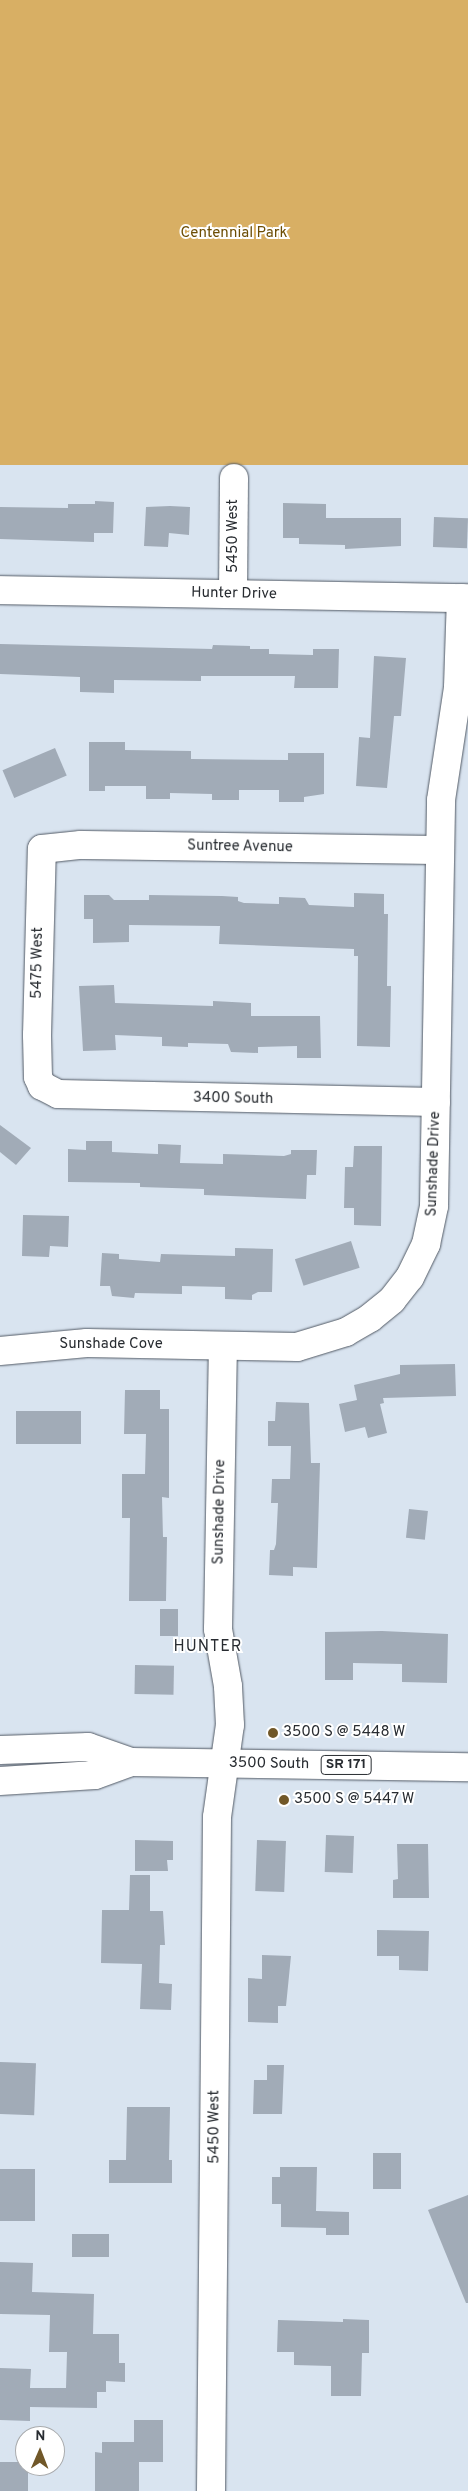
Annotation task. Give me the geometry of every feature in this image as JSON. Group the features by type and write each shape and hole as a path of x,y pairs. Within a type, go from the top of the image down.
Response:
{"street":[{"name":"5450 West","path":"233,594 234,478"},
{"name":"Hunter Drive","path":"0,590 464,598"},
{"name":"Sunshade Drive","path":"223,1763 230,1725 228,1686 218,1622 223,1346 288,1347 322,1341 370,1318 392,1300 417,1264 432,1225 436,1102 439,850 443,774 458,687 464,598"},
{"name":"Suntree Avenue","path":"42,849 81,845 439,850"},
{"name":"5475 West","path":"38,1077 42,849"},
{"name":"3400 South","path":"38,1077 50,1091 70,1096 436,1102"},
{"name":"Sunshade Cove","path":"0,1351 78,1344 223,1346"},
{"name":"3500 South","path":"0,1750 88,1747 131,1762 468,1767"},
{"name":"3500 South","path":"0,1781 95,1775 131,1762"},
{"name":"5450 West","path":"211,2491 217,1817 223,1763"}],"green space":[{"name":"Centennial Park","path":"0,0 468,0 468,465 0,465"}],"building":[{"path":"95,501 114,502 113,533 94,533 94,542 0,539 0,507 68,508 68,504 95,504"},
{"path":"283,503 326,504 326,518 401,518 401,546 345,549 345,545 299,544 299,538 283,538"},
{"path":"146,507 190,507 189,535 169,533 168,547 144,546"},
{"path":"434,517 468,518 467,548 433,547"},
{"path":"0,644 212,649 213,645 250,646 250,649 269,649 269,654 313,655 313,649 339,649 338,688 294,688 295,676 201,676 201,681 114,680 114,693 80,692 80,677 0,674"},
{"path":"374,656 406,658 401,716 394,716 387,788 356,786 359,737 370,738"},
{"path":"89,742 125,742 125,750 191,751 191,759 288,760 288,753 324,753 324,794 304,797 304,802 279,802 279,790 239,790 239,800 212,800 212,794 170,793 170,799 146,799 146,786 105,786 105,791 89,791"},
{"path":"55,748 67,776 14,798 3,770"},
{"path":"354,893 384,894 384,914 388,914 387,986 391,986 390,1047 357,1046 358,956 354,956 354,949 219,944 220,926 129,925 129,942 93,943 93,919 84,919 84,895 109,895 114,900 149,900 149,895 222,896 238,897 238,901 244,903 279,904 279,897 305,898 309,905 354,907"},
{"path":"114,985 115,1003 213,1006 213,1001 251,1003 251,1016 320,1016 321,1058 297,1058 297,1046 258,1047 258,1053 231,1052 228,1044 188,1043 188,1047 162,1046 162,1037 115,1035 116,1050 83,1051 79,986"},
{"path":"0,1125 31,1148 16,1165 0,1152"},
{"path":"86,1141 112,1141 112,1152 158,1154 158,1144 181,1145 180,1163 223,1164 223,1154 284,1156 291,1154 291,1150 317,1150 316,1175 307,1175 306,1199 204,1195 204,1189 140,1187 140,1183 68,1182 68,1149 86,1150"},
{"path":"354,1146 382,1146 381,1226 354,1225 354,1208 344,1208 345,1167 353,1167"},
{"path":"23,1215 69,1216 68,1247 50,1246 49,1257 22,1256"},
{"path":"351,1241 360,1268 304,1286 295,1259"},
{"path":"235,1248 273,1249 272,1292 258,1292 252,1295 252,1300 225,1299 225,1287 182,1286 182,1294 135,1293 134,1298 112,1296 110,1286 100,1286 102,1253 119,1254 119,1259 160,1262 161,1254 235,1256"},
{"path":"455,1364 456,1396 383,1398 384,1403 380,1404 387,1433 368,1438 365,1427 345,1432 339,1404 357,1400 354,1385 400,1374 400,1365"},
{"path":"125,1390 160,1390 160,1409 169,1409 169,1498 162,1497 163,1537 167,1537 166,1601 129,1601 130,1518 122,1518 122,1474 145,1474 146,1434 124,1434"},
{"path":"276,1402 309,1403 311,1463 320,1463 317,1568 293,1567 293,1576 269,1575 270,1550 274,1550 276,1544 278,1503 271,1503 272,1479 290,1479 291,1446 268,1446 268,1421 275,1421"},
{"path":"16,1411 81,1411 81,1444 16,1444"},
{"path":"409,1509 428,1511 425,1540 406,1538"},
{"path":"160,1609 178,1609 178,1636 160,1636"},
{"path":"382,1631 448,1634 447,1683 402,1682 402,1664 353,1663 353,1680 325,1680 325,1632"},
{"path":"135,1665 174,1666 173,1695 134,1694"},
{"path":"326,1835 354,1836 353,1873 325,1872"},
{"path":"135,1840 173,1841 173,1860 167,1860 168,1871 135,1871"},
{"path":"257,1840 286,1841 284,1892 255,1891"},
{"path":"397,1844 428,1844 429,1898 393,1898 393,1880 398,1879"},
{"path":"130,1875 150,1875 150,1911 163,1911 165,1945 160,1945 159,1983 172,1984 171,2010 140,2009 142,1964 101,1963 102,1910 129,1910"},
{"path":"377,1930 429,1931 428,1971 399,1970 399,1956 377,1956"},
{"path":"262,1955 291,1956 286,2006 278,2006 278,2023 248,2022 248,1978 262,1979"},
{"path":"0,2062 36,2063 34,2115 0,2114"},
{"path":"267,2065 284,2065 282,2114 253,2114 254,2080 267,2080"},
{"path":"127,2107 170,2107 169,2160 172,2160 172,2183 109,2183 109,2160 126,2160"},
{"path":"373,2153 401,2153 401,2189 373,2189"},
{"path":"280,2167 317,2167 316,2211 349,2212 349,2235 326,2235 326,2228 281,2227 281,2204 272,2204 272,2177 280,2177"},
{"path":"0,2169 35,2169 35,2221 0,2221"},
{"path":"468,2195 468,2303 466,2303 428,2210"},
{"path":"72,2234 109,2234 109,2257 72,2257"},
{"path":"0,2262 33,2263 32,2292 94,2294 93,2334 119,2334 119,2363 125,2363 125,2382 106,2381 106,2392 97,2392 97,2408 30,2407 30,2421 0,2420 0,2368 31,2369 30,2388 66,2388 67,2352 49,2352 50,2315 0,2314"},
{"path":"343,2319 369,2320 369,2353 362,2353 361,2396 331,2396 331,2366 294,2365 294,2352 277,2352 278,2320 343,2322"},
{"path":"134,2420 163,2420 163,2462 139,2462 139,2491 95,2491 95,2452 102,2453 102,2442 134,2442"},
{"path":"0,2462 15,2462 15,2476 28,2476 28,2491 0,2491"}],"place":[{"name":"3500 S @ 5448 W","path":"273,1733"},
{"name":"3500 S @ 5447 W","path":"284,1800"}],"district":[{"name":"HUNTER","path":"208,1647"}]}
